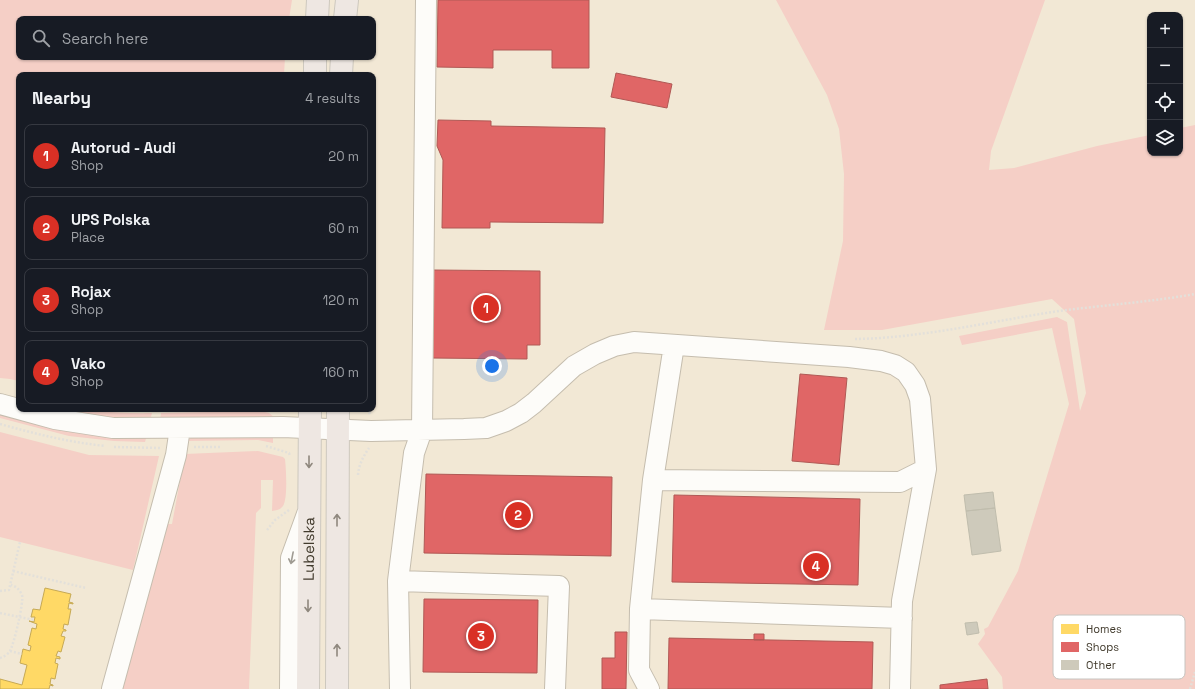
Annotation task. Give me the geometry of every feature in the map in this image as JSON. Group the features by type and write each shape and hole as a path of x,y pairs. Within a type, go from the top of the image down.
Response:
{"main road":[{"path":"317,16 318,0"},
{"path":"345,16 346,0"},
{"path":"315,60 315,72"},
{"path":"341,72 342,60"},
{"name":"Lubelska","path":"308,689 300,508 310,418"},
{"name":"Lubelska","path":"337,689 338,419"}],"street":[{"path":"400,689 398,581 414,453 422,430 426,0"},
{"path":"29,412 55,419 113,428 180,428 310,418 338,419 422,430 486,428 506,422 534,403 574,366 595,354 614,346 634,342 849,357 881,361 895,365 906,372 915,385 920,399 926,469 902,600 900,689"},
{"path":"649,689 639,670 640,608 653,480 674,345"},
{"path":"0,404 16,408"},
{"path":"112,689 176,455 180,428"},
{"path":"653,480 900,482 926,469"},
{"path":"290,689 291,558 300,508"},
{"path":"398,581 559,586 555,689"},
{"path":"640,608 902,618"}],"path":[{"path":"853,338 874,338 920,333 1060,311 1162,300 1195,294"},
{"path":"262,446 268,446 289,453 290,464"},
{"path":"191,447 228,447"},
{"path":"267,530 275,520 287,512 300,508"},
{"path":"0,591 9,590 20,542"},
{"path":"14,571 86,588"},
{"path":"0,658 10,651 22,603 22,595 17,588 11,585"},
{"path":"0,612 34,620"},
{"path":"10,651 22,654"},
{"path":"1190,689 1195,672"}],"shaded area":[{"path":"0,0 292,0 289,16 16,16 16,60 285,60 284,72 16,72 16,380 0,378"},
{"path":"776,0 1045,0 991,151 989,170 1014,168 1097,146 1147,136 1147,156 1183,156 1183,127 1195,125 1195,689 1003,689 1002,677 978,644 985,634 984,629 988,627 1018,571 1069,404 1052,328 962,345 959,336 1057,317 1067,322 1080,411 1086,393 1074,319 1052,299 882,330 824,330 843,241 844,174 839,129 827,95"},
{"path":"0,411 147,435 145,442 114,441 69,436 0,418"},
{"path":"67,412 152,413 150,420 112,419"},
{"path":"265,412 274,417 160,420 161,413"},
{"path":"0,432 89,455 159,456 133,570 0,537"},
{"path":"273,436 273,443 258,440 187,441 192,437"},
{"path":"258,451 283,457 285,459 286,490 285,502 283,506 280,509 272,511 273,480 261,480 261,508 256,513 249,689 118,689 165,524 172,524 185,454"}],"building: Homes":[{"path":"45,588 71,594 69,602 73,603 69,603 68,609 71,609 68,625 64,624 63,629 66,631 63,631 61,636 65,637 61,652 58,651 56,656 60,657 60,659 56,658 55,663 58,664 55,679 51,678 50,684 53,686 50,685 49,689 0,689 0,679 22,685 27,665 20,663 23,649 30,651 31,646 28,645 32,628 36,629 37,624 29,621 34,622 35,617 31,617 33,609 40,610"}],"building: Shops":[{"path":"438,0 589,0 589,68 552,68 552,50 493,50 493,68 437,67"},
{"path":"616,73 672,84 667,108 611,97"},
{"path":"438,120 491,121 491,126 605,128 603,223 490,222 490,228 442,228 443,160 437,146"},
{"path":"432,270 540,271 540,345 527,345 527,359 431,358"},
{"path":"800,374 847,378 839,465 792,461"},
{"path":"426,474 612,477 611,556 424,553"},
{"path":"674,495 860,499 858,585 672,582"},
{"path":"424,599 538,600 537,673 423,672"},
{"path":"615,632 627,632 626,689 602,689 602,658 615,658"},
{"path":"754,634 764,634 764,640 754,640"},
{"path":"669,638 873,642 872,689 668,689"},
{"path":"987,679 988,689 940,689 940,685"}],"building: Other":[{"path":"993,492 995,508 966,511 964,495"},
{"path":"995,508 1001,551 972,555 966,511"},
{"path":"977,622 979,633 967,635 965,623"}],"place":[{"name":"Autorud - Audi","path":"486,308"},
{"name":"UPS Polska","path":"518,515"},
{"name":"Vako","path":"816,566"},
{"name":"Rojax","path":"481,636"}]}
